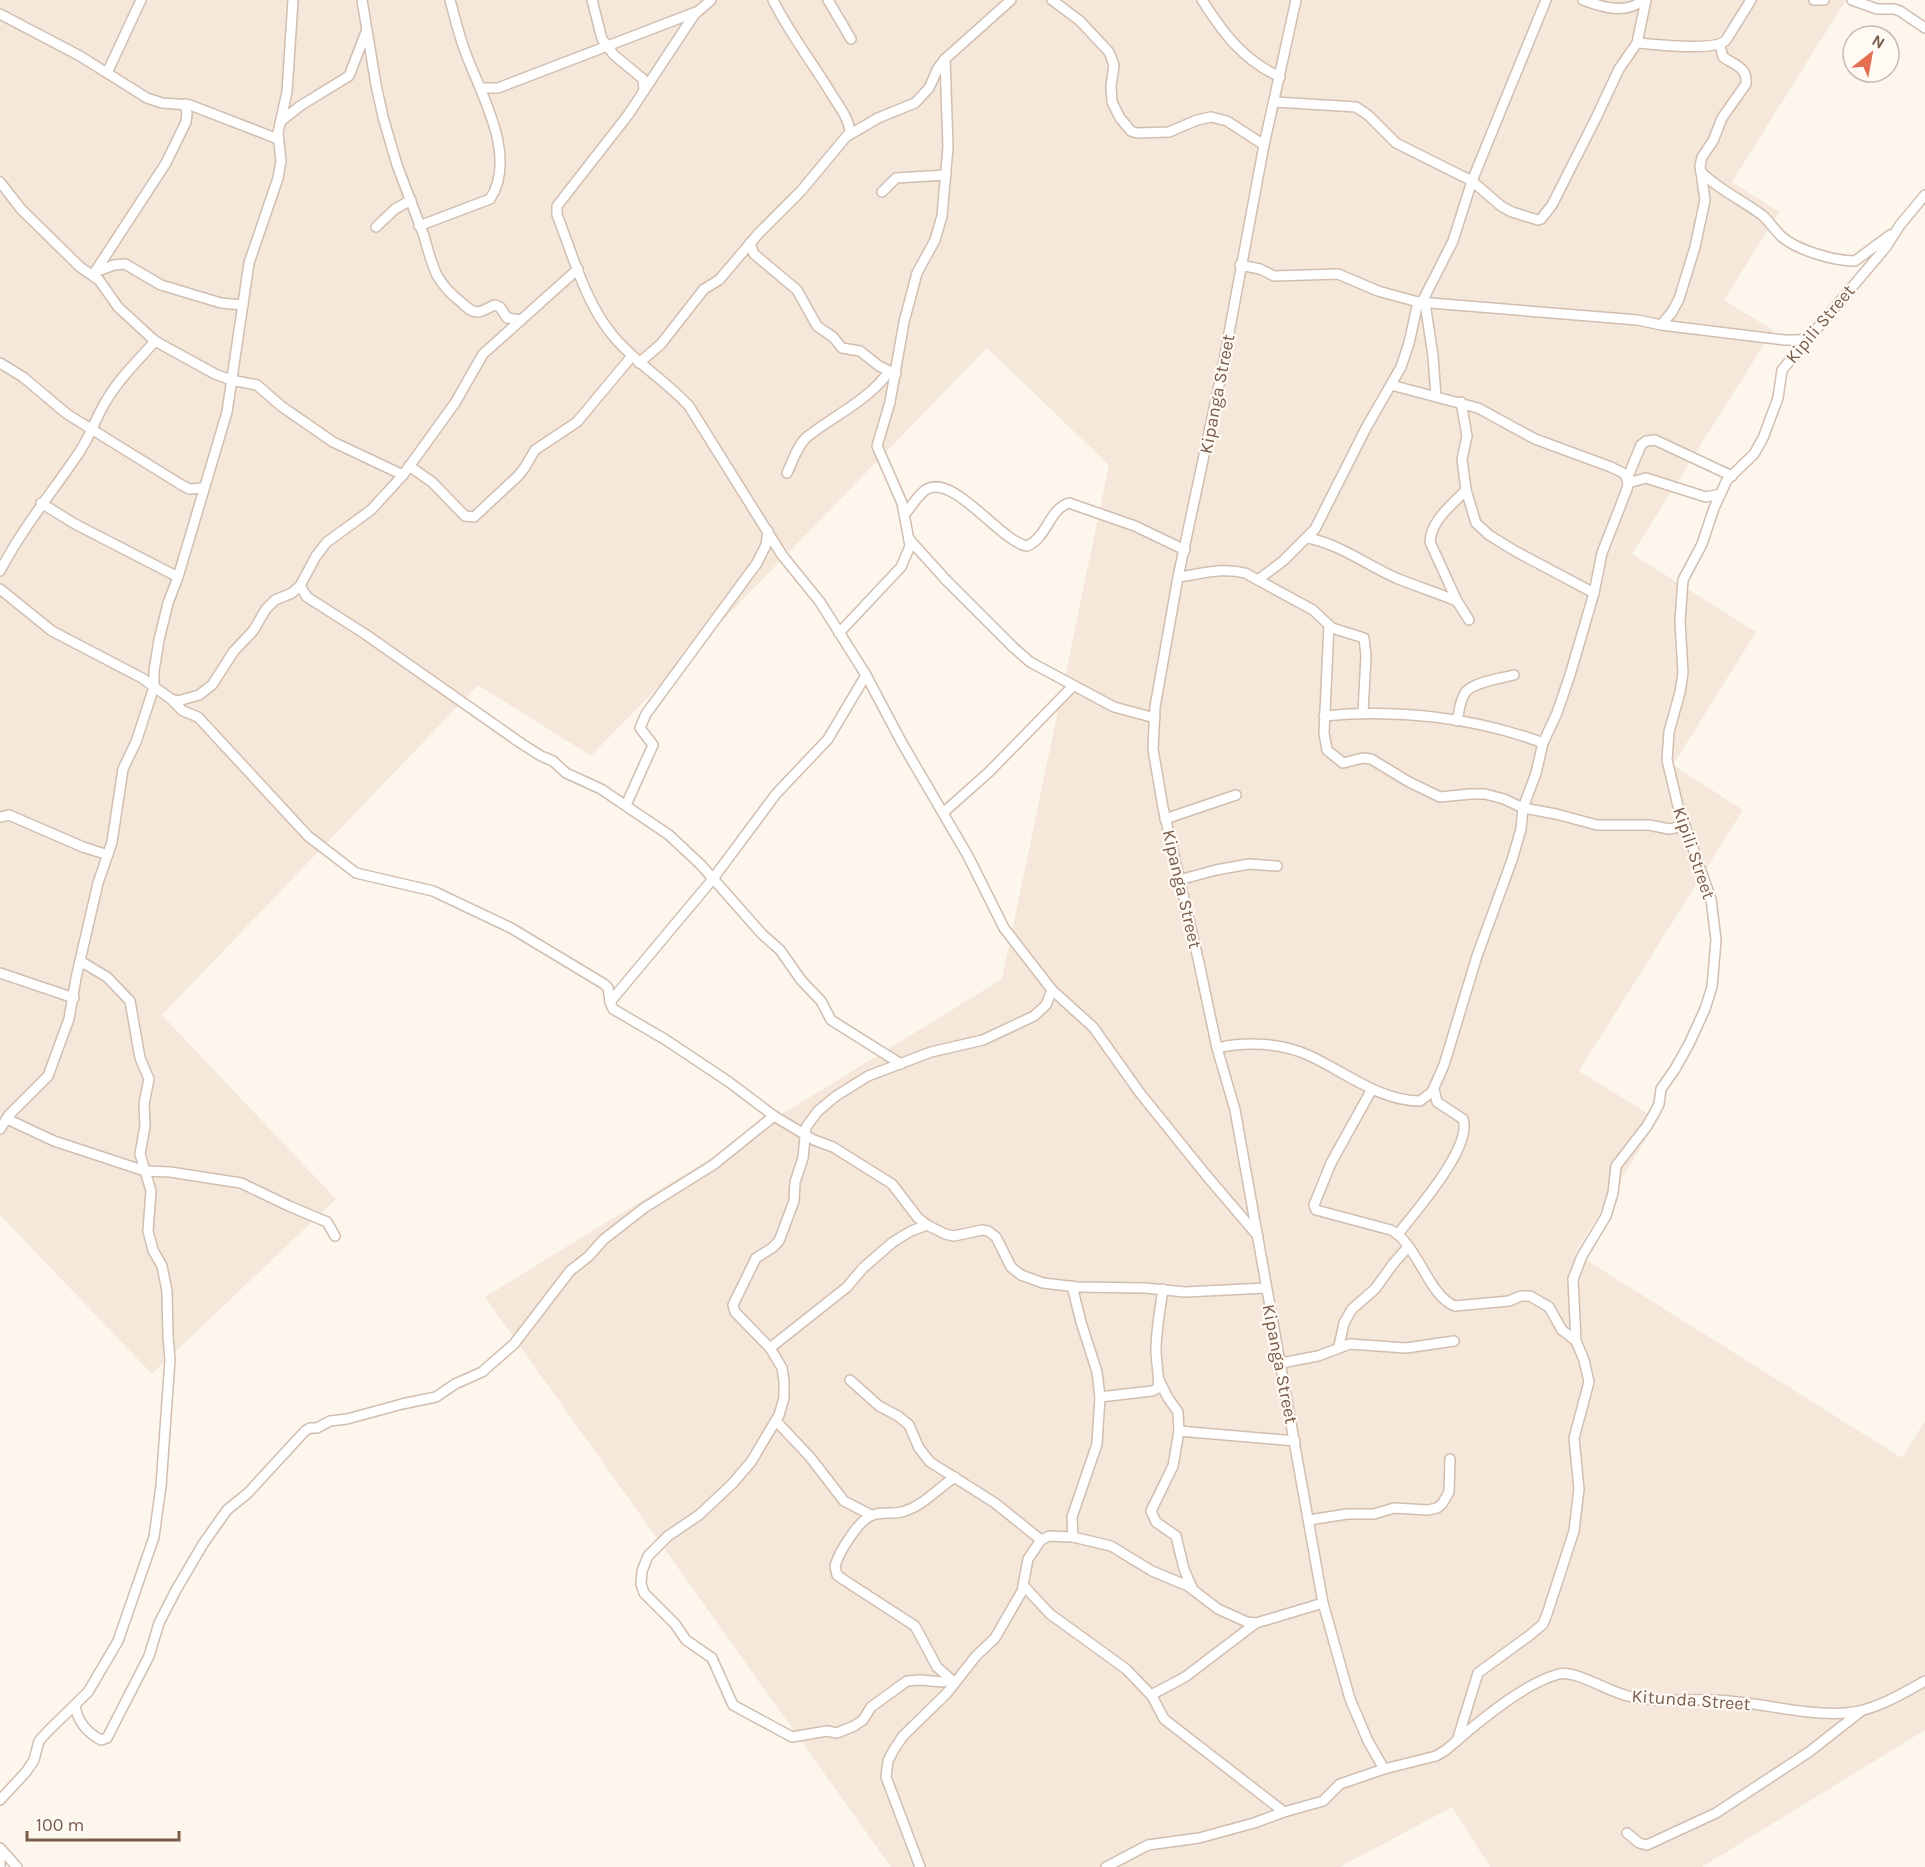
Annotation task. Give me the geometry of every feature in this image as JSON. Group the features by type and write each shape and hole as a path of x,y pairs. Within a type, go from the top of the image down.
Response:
{"street":[{"path":"107,73 141,0"},
{"path":"0,1129 5,1116 48,1076 67,1026 98,883 108,855 123,769 136,742 154,687 159,640 168,603 178,577 227,412 249,263 278,178 281,161 278,139 287,92 293,0"},
{"path":"362,0 383,117 396,165 411,200 434,272 452,295 472,311 476,312 495,305 507,318 521,320"},
{"path":"420,226 485,202 494,194 500,162 494,122 465,51 450,0"},
{"path":"592,0 598,30 606,45 614,55 643,79 644,91"},
{"path":"711,0 698,11 614,135 557,206 557,215 587,292 608,329 636,359 674,390 689,406 785,558 820,602 866,675 902,743 968,856 1004,928 1052,990 1093,1027 1140,1093 1258,1237"},
{"path":"773,0 781,17 813,63 844,115 850,128 849,135"},
{"path":"828,0 851,39"},
{"path":"409,466 432,482 455,503 465,516 474,517 518,476 535,450 578,422 636,359 660,344 699,293 719,280 849,135 878,118 915,103 929,88 945,59 1011,0"},
{"path":"1052,0 1080,21 1109,52 1114,65 1111,86 1112,102 1120,118 1131,131 1137,133 1169,132 1197,120 1211,117 1227,121 1264,145"},
{"path":"1202,0 1238,50 1263,69 1280,77"},
{"name":"Kipanga Street","path":"1296,0 1264,145 1221,376 1178,577 1155,718 1153,749 1165,819 1217,1048 1235,1110 1323,1603 1350,1699 1368,1741 1384,1769"},
{"path":"1259,579 1308,538 1315,529 1366,428 1391,385 1405,356 1422,302 1453,241 1472,181 1546,0"},
{"path":"1583,0 1622,9 1645,0"},
{"path":"1275,102 1356,107 1368,115 1396,143 1472,181 1512,212 1541,219 1552,205 1619,69 1637,43 1645,0"},
{"path":"1637,43 1701,47 1720,45 1726,40 1751,0"},
{"path":"1814,0 1824,0"},
{"path":"1852,0 1876,9 1900,11 1925,28"},
{"path":"480,88 498,88 698,11"},
{"path":"0,14 107,73 147,98 162,103 185,104 278,139"},
{"path":"280,122 300,106 349,76 367,29"},
{"path":"1661,325 1679,299 1695,247 1705,200 1700,166 1702,157 1713,141 1722,118 1746,84 1745,74 1737,65 1723,57 1720,45"},
{"path":"839,633 901,567 910,546 905,514 877,448 892,372 917,273 935,240 942,216 948,147 945,59"},
{"path":"94,274 171,153 186,122 185,104"},
{"path":"1701,172 1763,216 1782,237 1808,251 1850,261 1858,260 1897,230"},
{"path":"882,192 896,178 946,175"},
{"path":"0,182 22,210 80,267 94,274 118,307 155,341 215,375 231,381 257,385 281,406 333,442 403,475"},
{"name":"Kipili Street","path":"1457,1741 1478,1673 1541,1626 1547,1614 1571,1542 1575,1522 1579,1489 1574,1438 1589,1382 1584,1360 1575,1341 1573,1279 1581,1256 1606,1216 1613,1193 1615,1168 1655,1112 1659,1104 1660,1091 1689,1044 1712,987 1716,940 1711,899 1683,821 1667,760 1669,732 1683,673 1681,599 1686,574 1707,532 1727,480 1754,454 1763,438 1778,398 1782,370 1886,247 1925,195"},
{"path":"376,227 395,210 411,200"},
{"path":"750,243 754,254 797,290 820,330 833,337 842,348 860,351 892,372"},
{"path":"94,274 114,265 125,264 161,285 221,303 243,305"},
{"path":"1240,265 1260,269 1274,276 1338,274 1378,291 1422,302 1638,320 1661,325 1784,340 1799,340 1811,336"},
{"path":"171,699 178,701 204,693 212,685 234,651 253,631 266,609 275,600 292,593 300,586 316,556 327,543 371,510 403,475 455,403 479,359 578,269"},
{"path":"1422,302 1433,356 1436,397"},
{"path":"0,571 41,503 89,437 91,428 107,398 155,341"},
{"path":"0,363 23,377 67,414 185,488 203,488"},
{"path":"787,473 806,437 839,416 892,372"},
{"path":"1391,385 1478,408 1535,439 1623,472 1628,481"},
{"path":"1461,402 1467,436 1462,454 1466,490 1473,517 1481,530 1594,593"},
{"path":"1217,1048 1233,1044 1281,1047 1297,1051 1372,1089 1412,1101 1425,1099 1434,1089 1444,1065 1478,956 1512,860 1521,829 1523,808 1536,773 1543,742 1557,713 1570,675 1594,593 1602,553 1641,445 1646,441 1655,440 1732,476"},
{"path":"1628,481 1646,478 1706,497 1720,494"},
{"path":"905,514 923,492 930,488 944,488 1019,544 1027,546 1035,542 1058,509 1069,503 1136,526 1185,550"},
{"path":"1466,490 1438,520 1430,535 1430,542 1457,601 1469,621"},
{"path":"41,503 75,524 178,577"},
{"path":"626,805 652,745 640,728 646,714 757,563 766,545 768,531"},
{"path":"1308,538 1356,557 1397,578 1457,601"},
{"path":"909,539 946,580 1012,647 1030,662 1114,707 1155,718"},
{"path":"1178,577 1234,570 1259,579 1313,610 1329,626 1362,637 1366,640 1363,712"},
{"path":"300,586 307,597 365,634 522,744 541,756 553,760 566,773 590,783 626,805 669,835 694,858 762,934 780,950 801,980 821,1001 831,1020 901,1064"},
{"path":"0,589 67,640 93,651 142,678 171,699 183,711 197,716 308,836 356,873 433,891 511,928 604,984 609,990 609,1002 613,1009 666,1040 729,1082 774,1116 804,1134 833,1147 892,1184 918,1218 927,1225 954,1236 982,1230 988,1231 996,1238 1016,1272 1043,1283 1185,1292 1266,1288"},
{"path":"1329,626 1324,733 1327,750 1343,763 1371,759 1437,797 1485,794 1504,799 1523,808 1597,825 1649,825 1669,829 1675,828 1683,821"},
{"path":"609,1002 712,880 776,794 828,739 866,675"},
{"path":"1457,721 1467,690 1514,675"},
{"path":"943,813 989,772 1073,686"},
{"path":"1324,716 1363,712 1457,721 1514,732 1543,742"},
{"path":"1165,819 1236,795"},
{"path":"1,815 25,821 83,847 108,855"},
{"path":"1179,880 1249,864 1277,866"},
{"path":"0,1800 34,1760 39,1741 88,1692 118,1641 154,1537 158,1515 170,1359 167,1291 162,1266 153,1250 148,1231 151,1191 140,1154 145,1126 144,1104 149,1079 140,1058 132,1005 126,995 107,977 80,961"},
{"path":"0,973 74,998"},
{"path":"953,1682 907,1681 871,1707 863,1720 854,1726 837,1733 826,1731 792,1737 733,1705 712,1658 686,1640 675,1624 644,1593 641,1584 642,1571 648,1556 668,1536 699,1515 732,1484 751,1462 776,1421 784,1398 782,1368 770,1348 735,1312 734,1305 754,1261 778,1241 791,1210 795,1182 803,1158 804,1134 813,1116 836,1096 868,1076 931,1052 983,1040 1034,1016 1046,1005 1052,990"},
{"path":"1372,1089 1331,1163 1314,1207 1318,1212 1352,1219 1398,1234 1440,1296 1451,1305 1509,1301 1521,1296 1530,1296 1549,1307 1562,1330 1575,1341"},
{"path":"1398,1234 1443,1176 1458,1150 1465,1129 1463,1119 1437,1102 1434,1089"},
{"path":"5,1116 54,1141 145,1171 170,1172 241,1183 327,1222 335,1236"},
{"path":"75,1706 81,1724 90,1733 100,1740 107,1738 149,1656 159,1623 203,1544 227,1510 248,1493 305,1431 330,1421 347,1419 436,1397 455,1384 482,1372 514,1344 570,1271 589,1256 603,1240 644,1208 713,1165 774,1116"},
{"path":"770,1348 847,1287 863,1268 892,1242 910,1231 927,1225"},
{"path":"1339,1346 1344,1323 1352,1309 1375,1289 1407,1248"},
{"path":"1072,1286 1097,1372 1100,1397 1096,1444 1072,1517 1073,1537"},
{"path":"1163,1290 1156,1339 1156,1372 1168,1398 1178,1412 1179,1431 1173,1466 1151,1511 1156,1522 1176,1536 1184,1569 1193,1590"},
{"path":"1281,1363 1318,1356 1339,1346 1361,1343 1406,1348 1454,1341"},
{"path":"850,1380 879,1406 909,1425 924,1456 930,1462 995,1503 1041,1540"},
{"path":"1100,1397 1155,1390 1159,1380"},
{"path":"776,1421 810,1457 844,1501 871,1515 906,1511 922,1503 940,1487 955,1478"},
{"path":"1179,1431 1295,1441"},
{"path":"1309,1520 1347,1514 1374,1514 1394,1508 1428,1510 1437,1508 1449,1492 1450,1459"},
{"path":"871,1515 859,1526 837,1559 835,1566 837,1575 915,1626 937,1667 953,1682"},
{"path":"920,1867 886,1777 892,1751 903,1736 995,1638 1024,1586 1029,1559 1041,1540 1049,1536 1073,1537 1111,1546 1152,1571 1193,1590 1224,1612 1247,1622 1256,1623"},
{"path":"1024,1586 1050,1614 1118,1661 1151,1695 1164,1719 1284,1812"},
{"path":"1151,1695 1185,1677 1256,1623 1323,1603"},
{"name":"Kitunda Street","path":"1106,1867 1148,1845 1199,1838 1254,1823 1323,1801 1340,1784 1384,1769 1436,1756 1511,1699 1548,1678 1561,1674 1629,1696 1664,1700 1715,1700 1826,1713 1847,1713 1864,1709 1888,1700 1925,1681"},
{"path":"1627,1833 1639,1843 1647,1845 1716,1812 1809,1752 1864,1709"},
{"path":"0,1850 0,1867"},
{"path":"0,1850 17,1867"}],"shaded area":[{"path":"0,0 1846,0 1732,182 1779,212 1724,300 1773,330 1632,554 1756,632 1673,765 1743,810 1579,1071 1658,1120 1575,1253 1902,1458 1925,1421 1925,1730 1702,1867 1490,1867 1452,1807 1340,1867 891,1867 485,1297 1002,979 1109,465 987,348 591,756 478,685 162,1015 336,1199 152,1374 0,1215"}]}
